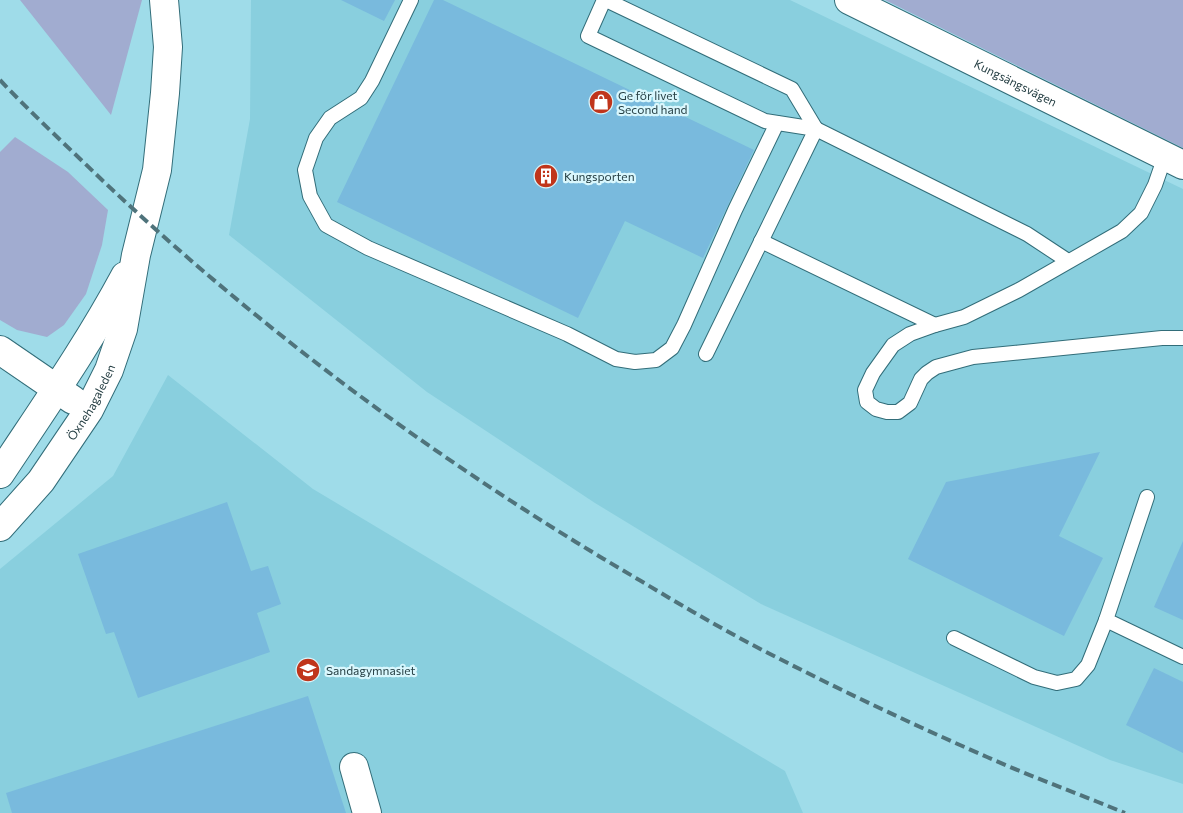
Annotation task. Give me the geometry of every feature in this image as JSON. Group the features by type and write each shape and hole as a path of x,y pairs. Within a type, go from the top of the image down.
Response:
{"street":[{"name":"Kungsängsvägen","path":"849,0 1174,160"},
{"name":"Öxnehagaleden","path":"0,528 40,480 89,410 110,370 123,329 136,254 157,170 168,47 164,3"},
{"name":"Öxnehagaleden","path":"0,474 57,390 110,303 136,254"},
{"path":"0,350 89,410"},
{"path":"354,767 367,813"}],"lane":[{"path":"411,0 372,81 361,98 330,118 316,138 305,170 310,196 326,224 368,248 567,334 616,360 635,362 656,360 672,348 777,123"},
{"path":"816,129 792,89 605,0 588,36 765,121 816,129 1027,234 1068,261"},
{"path":"706,354 816,129"},
{"path":"1174,160 1155,185 1141,213 1122,231 1019,290 964,317 910,334 893,344 873,373 865,390 868,402 876,409 898,412 910,403 921,380 936,367 973,358 1162,338 1183,338"},
{"path":"761,241 935,325"},
{"path":"954,638 1034,677 1057,683 1076,679 1088,665 1106,620 1147,497"},
{"path":"1106,620 1183,657"}],"shaded area":[{"path":"20,0 142,0 111,115"},
{"path":"251,0 790,0 1183,189 1183,784 1110,760 761,604 595,503 427,392 229,235 250,119"},
{"path":"885,0 1183,0 1183,148"},
{"path":"15,137 68,172 108,210 102,245 86,294 64,325 47,337 17,330 0,320 0,152"},
{"name":"Sandagymnasiet","path":"168,375 313,489 785,771 803,813 0,813 0,569 113,476"}],"building":[{"path":"341,0 395,0 384,21"},
{"name":"Kungsporten","path":"434,0 443,0 754,150 703,258 625,221 578,318 337,202"},
{"path":"1100,452 1059,536 1103,558 1064,636 908,559 946,482"},
{"path":"227,502 251,571 268,566 281,604 257,613 270,652 138,698 114,632 106,634 78,554"},
{"path":"1183,541 1183,620 1154,607"},
{"path":"1154,668 1183,682 1183,753 1126,725"},
{"name":"Sandagymnasiet","path":"308,696 346,813 12,813 6,793"}],"railway":[{"path":"0,80 102,180 228,292 360,396 498,492 569,538 673,600 772,655 852,695 960,745 1021,772 1125,813"}],"place":[{"name":"Ge för livet Second hand","path":"601,102"},
{"name":"Kungsporten","path":"546,176"},
{"name":"Sandagymnasiet","path":"308,670"}]}
